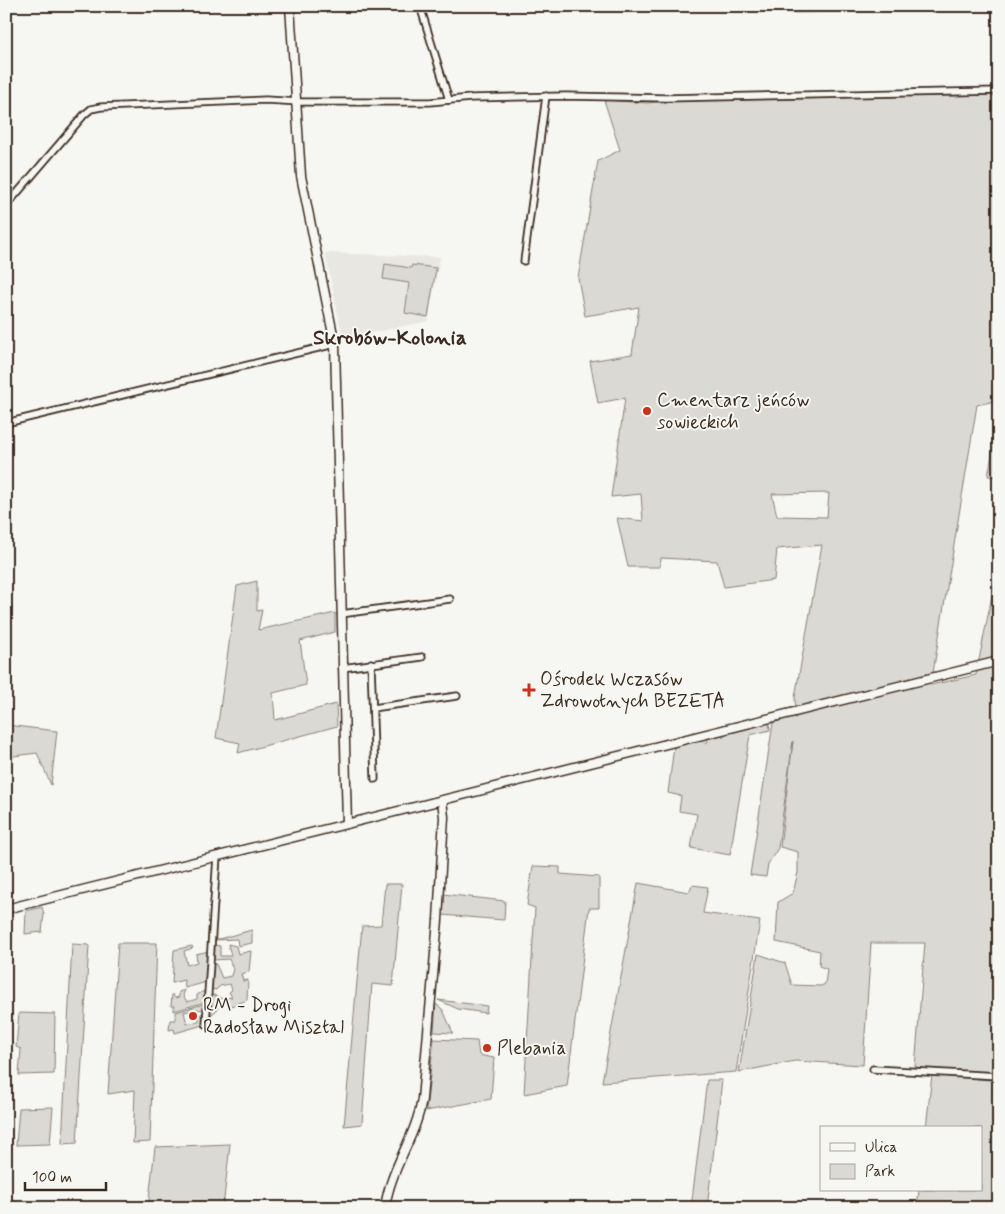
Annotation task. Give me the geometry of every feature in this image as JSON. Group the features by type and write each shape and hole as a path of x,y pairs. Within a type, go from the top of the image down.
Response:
{"street":[{"path":"290,6 304,198 335,344 347,824"},
{"path":"420,6 449,100"},
{"path":"6,206 91,109 142,104 266,100 390,103 546,96 666,98 999,91"},
{"path":"524,261 546,96"},
{"path":"6,423 335,344"},
{"path":"341,614 450,599"},
{"path":"342,668 422,657"},
{"path":"6,909 999,661"},
{"path":"371,663 375,779"},
{"path":"373,708 457,696"},
{"path":"385,1208 391,1178 416,1124 422,1099 438,920 444,817 442,800"},
{"path":"206,1024 217,856"},
{"path":"874,1069 999,1076"}],"shaded area":[{"path":"325,253 440,257 428,321 343,339"}],"green space":[{"path":"789,6 999,6 999,9 789,13"},
{"path":"999,95 999,400 977,405 931,685 976,675 999,560 999,1078 915,1067 925,943 871,943 863,1065 795,1061 739,1072 758,954 785,963 792,985 821,986 825,984 827,969 819,966 820,951 776,942 778,902 793,893 798,872 798,852 780,847 793,741 778,848 768,864 766,877 750,875 773,723 791,716 796,718 795,697 822,545 777,549 774,580 724,587 717,561 661,558 660,567 628,567 617,518 643,521 641,494 611,497 625,398 598,403 590,361 632,354 639,307 585,316 578,278 598,161 620,150 604,100 647,103 677,100","holes":["829,493 827,517 777,516 772,494"]},
{"path":"385,264 411,268 412,265 436,268 428,317 405,313 409,283 383,279"},
{"path":"999,416 999,477 988,476"},
{"path":"257,581 257,611 262,610 258,630 335,613 335,632 300,641 306,685 273,693 275,720 336,704 337,726 238,753 240,743 216,738 237,586"},
{"path":"769,722 770,730 750,735 730,855 691,848 697,814 679,811 681,796 668,793 674,746 706,738 705,743 707,743 708,738 723,734 723,738 726,733"},
{"path":"6,725 57,731 51,785 37,753 6,757"},
{"path":"533,866 560,867 560,874 599,877 599,908 589,908 567,1086 524,1094 535,908 527,905"},
{"path":"638,883 689,892 692,885 708,887 703,913 760,921 736,1072 602,1082"},
{"path":"385,884 402,884 393,986 372,984 362,1124 344,1126 362,926 381,925"},
{"path":"443,894 505,901 504,920 442,915"},
{"path":"42,907 44,914 42,932 25,934 26,911"},
{"path":"252,930 252,943 238,946 237,939 215,940"},
{"path":"118,943 157,943 150,1142 133,1143 135,1090 108,1094"},
{"path":"72,944 89,945 77,1143 62,1144"},
{"path":"228,944 236,946 238,954 251,951 249,972 241,974 243,981 248,980 247,1000 231,1006 227,1001 217,1004 218,1009 211,1015 210,996 214,995 222,999 232,997 229,992 232,990 230,984 220,986 216,990 211,989 213,964 216,964 222,978 231,976 233,969 229,959 213,960 214,945 220,946 220,956 231,956"},
{"path":"192,946 193,948 184,951 187,965 197,962 196,954 209,951 207,982 185,988 184,980 172,983 174,950"},
{"path":"185,990 183,995 187,1002 197,999 197,995 204,991 205,1002 174,1011 174,1006 171,1006 172,994 175,998 179,997 179,992"},
{"path":"438,1000 487,1006 486,1013 458,1009"},
{"path":"204,1004 203,1009 184,1012 187,1024 199,1021 198,1016 203,1013 203,1025 175,1033 174,1029 169,1030 170,1020 176,1020 176,1012"},
{"path":"436,1004 443,1010 453,1033 434,1032"},
{"path":"19,1013 55,1014 54,1074 19,1075 21,1049 16,1047"},
{"path":"434,1039 477,1041 479,1055 494,1058 491,1099 426,1111"},
{"path":"932,1074 999,1081 999,1208 917,1208 919,1192 982,1192 982,1126 926,1126"},
{"path":"707,1080 722,1080 707,1208 691,1208"},
{"path":"53,1107 50,1144 16,1145 19,1108"},
{"path":"230,1144 223,1208 148,1208 155,1147"}],"place":[{"name":"Cmentarz jeńców sowieckich","path":"647,411"},
{"name":"Ośrodek Wczasów Zdrowotnych BEZETA","path":"529,690"},
{"name":"RM - Drogi Radosław Misztal","path":"193,1016"},
{"name":"Plebania","path":"487,1048"}],"district":[{"name":"Skrobów-Kolonia","path":"390,338"}]}
